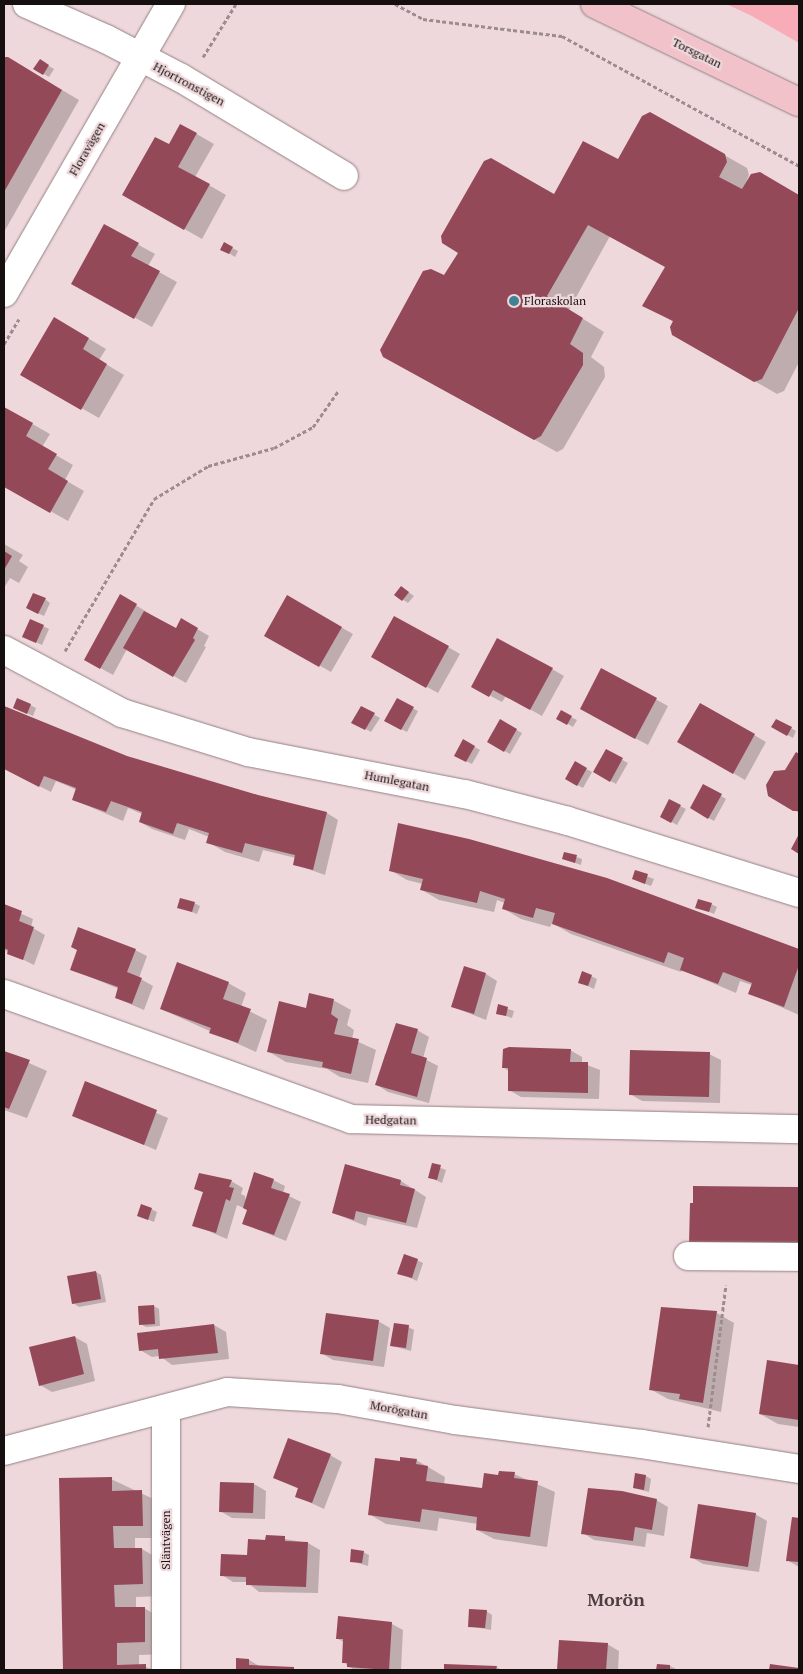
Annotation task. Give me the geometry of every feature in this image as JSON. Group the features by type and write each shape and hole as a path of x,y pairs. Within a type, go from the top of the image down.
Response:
{"main road":[{"name":"Torsgatan","path":"595,4 799,102"}],"street":[{"name":"Hjortronstigen","path":"27,4 181,78 344,176"},
{"name":"Floravägen","path":"14,302 140,58 170,4"},
{"name":"Humlegatan","path":"4,650 122,713 248,752 474,797 568,821 799,893"},
{"name":"Hedgatan","path":"4,994 351,1119 799,1129"},
{"path":"688,1256 799,1257"},
{"name":"Morögatan","path":"4,1451 226,1392 338,1399 455,1420 799,1469"},
{"name":"Släntvägen","path":"166,1409 166,1670"}],"path":[{"path":"181,78 200,61 236,4"},
{"path":"395,4 422,19 562,36 799,166"},
{"path":"4,344 14,302"},
{"path":"50,675 154,499 208,466 274,448 313,427 339,390"},
{"path":"703,1454 714,1404 729,1257"}],"shaded area":[{"path":"726,4 799,4 799,43 750,15"}],"building":[{"path":"4,57 8,57 62,90 4,192"},
{"path":"40,59 49,65 43,75 33,69"},
{"path":"650,112 725,154 727,162 719,177 742,189 751,174 760,172 799,195 799,308 762,379 754,382 672,335 670,327 673,321 642,306 665,267 588,225 547,296 583,318 570,344 583,353 583,365 541,436 534,440 383,357 380,350 423,271 431,269 444,275 458,253 442,243 441,236 484,161 491,158 554,194 583,141 618,159 642,116"},
{"path":"180,124 197,133 178,167 210,184 184,230 122,195 155,137 169,144"},
{"path":"104,224 139,243 131,256 160,271 134,319 71,284"},
{"path":"224,242 233,247 229,254 220,250"},
{"path":"54,317 89,338 83,349 107,364 81,410 20,375"},
{"path":"4,407 33,423 26,436 57,454 48,469 68,481 50,513 4,487"},
{"path":"4,551 12,556 4,570"},
{"path":"401,586 409,592 402,601 394,595"},
{"path":"33,593 46,598 38,614 26,608"},
{"path":"120,594 137,604 100,669 84,660"},
{"path":"287,595 342,627 319,667 264,636"},
{"path":"144,611 176,628 181,618 198,628 193,638 195,640 173,677 123,648"},
{"path":"394,616 449,646 426,688 371,657"},
{"path":"30,619 44,625 36,643 22,637"},
{"path":"497,638 553,668 530,710 493,690 489,697 471,687"},
{"path":"601,668 657,698 635,739 580,709"},
{"path":"17,698 31,704 27,714 13,708"},
{"path":"397,698 414,707 401,730 384,721"},
{"path":"700,703 755,734 733,774 677,742"},
{"path":"4,706 127,756 258,795 327,812 313,870 293,865 295,855 245,843 242,853 206,843 209,833 177,823 173,834 139,822 142,812 111,801 106,812 72,800 76,788 44,776 39,787 4,769"},
{"path":"361,706 375,713 365,730 351,723"},
{"path":"561,710 572,716 567,725 556,719"},
{"path":"500,719 517,729 504,752 487,742"},
{"path":"776,719 792,727 787,736 771,727"},
{"path":"463,739 475,746 466,762 454,756"},
{"path":"606,749 623,758 610,782 593,772"},
{"path":"796,752 799,754 799,811 793,811 768,796 766,785 774,771 785,770"},
{"path":"575,761 587,768 577,786 565,779"},
{"path":"703,784 722,794 708,819 690,808"},
{"path":"669,799 681,805 671,823 660,817"},
{"path":"398,823 469,839 607,878 799,949 799,965 784,1007 748,994 752,983 723,972 718,984 680,970 684,958 668,952 664,963 552,924 555,913 536,908 533,918 502,909 505,899 480,891 477,903 420,890 423,879 389,871"},
{"path":"799,834 799,854 791,849"},
{"path":"564,852 577,855 575,863 562,859"},
{"path":"635,870 648,874 645,884 632,879"},
{"path":"180,898 195,902 192,912 177,908"},
{"path":"698,899 712,903 709,912 695,908"},
{"path":"4,904 22,911 19,921 34,927 23,960 7,954 8,950 4,948"},
{"path":"78,927 136,949 127,972 142,978 132,1004 115,998 118,987 70,970 77,950 71,947"},
{"path":"177,962 229,982 223,999 251,1009 238,1043 209,1033 211,1028 160,1009"},
{"path":"464,966 486,973 474,1014 451,1007"},
{"path":"582,971 592,975 588,986 578,983"},
{"path":"309,993 334,999 331,1014 338,1019 334,1034 359,1039 351,1074 322,1067 323,1062 267,1052 279,1001 306,1008"},
{"path":"498,1004 508,1007 506,1016 496,1014"},
{"path":"396,1023 418,1029 411,1053 427,1058 417,1097 375,1085"},
{"path":"509,1047 571,1049 570,1062 588,1062 588,1093 508,1091 508,1068 502,1068 503,1049"},
{"path":"630,1050 710,1052 709,1097 629,1095"},
{"path":"4,1051 30,1060 9,1109 4,1107"},
{"path":"85,1081 157,1110 144,1145 72,1116"},
{"path":"432,1163 441,1165 437,1180 428,1178"},
{"path":"345,1164 401,1180 400,1185 415,1189 406,1223 356,1211 354,1220 332,1213"},
{"path":"254,1172 274,1179 271,1188 290,1194 274,1235 242,1224 247,1210 243,1208"},
{"path":"199,1173 232,1180 229,1187 234,1188 230,1201 226,1199 216,1233 192,1226 203,1192 194,1189"},
{"path":"693,1186 799,1187 799,1244 689,1243 690,1203 693,1203"},
{"path":"141,1204 152,1208 148,1220 137,1216"},
{"path":"404,1254 418,1259 412,1278 397,1274"},
{"path":"96,1271 101,1299 72,1304 67,1276"},
{"path":"154,1305 155,1324 139,1325 138,1306"},
{"path":"661,1307 717,1311 703,1403 679,1399 680,1394 649,1390"},
{"path":"326,1313 379,1320 373,1361 320,1354"},
{"path":"394,1323 409,1325 406,1348 390,1346"},
{"path":"214,1324 218,1353 159,1359 158,1349 139,1351 137,1333"},
{"path":"75,1336 84,1374 39,1386 29,1347"},
{"path":"767,1360 799,1365 799,1420 759,1414"},
{"path":"288,1438 331,1454 312,1503 295,1497 298,1488 273,1478"},
{"path":"400,1457 417,1459 416,1464 428,1466 426,1481 482,1488 484,1473 498,1475 499,1471 515,1472 514,1478 538,1481 530,1537 476,1530 477,1517 422,1509 420,1522 368,1515 375,1458 400,1461"},
{"path":"635,1473 646,1475 644,1490 633,1488"},
{"path":"112,1477 112,1491 142,1490 143,1526 113,1526 114,1548 142,1548 143,1584 114,1585 115,1607 145,1607 145,1642 117,1643 117,1665 146,1664 146,1670 63,1670 59,1478"},
{"path":"220,1482 254,1483 253,1513 219,1512"},
{"path":"588,1488 622,1491 657,1499 652,1530 635,1527 633,1541 581,1534"},
{"path":"698,1504 756,1513 748,1567 690,1558"},
{"path":"792,1517 799,1518 799,1562 786,1561"},
{"path":"266,1535 285,1536 285,1541 308,1542 306,1587 246,1585 246,1577 220,1576 221,1554 247,1555 248,1539 265,1540"},
{"path":"351,1549 364,1551 362,1563 350,1562"},
{"path":"469,1609 487,1610 485,1628 468,1627"},
{"path":"338,1616 392,1622 389,1670 347,1667 347,1663 342,1663 343,1639 336,1639"},
{"path":"559,1640 608,1643 606,1670 557,1670"},
{"path":"236,1658 249,1659 249,1665 294,1667 294,1670 236,1670"},
{"path":"444,1664 497,1666 496,1670 444,1670"},
{"path":"657,1664 670,1665 670,1670 656,1670"},
{"path":"770,1664 799,1668 799,1670 769,1670"}],"place":[{"name":"Floraskolan","path":"514,301"}],"district":[{"name":"Morön","path":"616,1599"}]}
